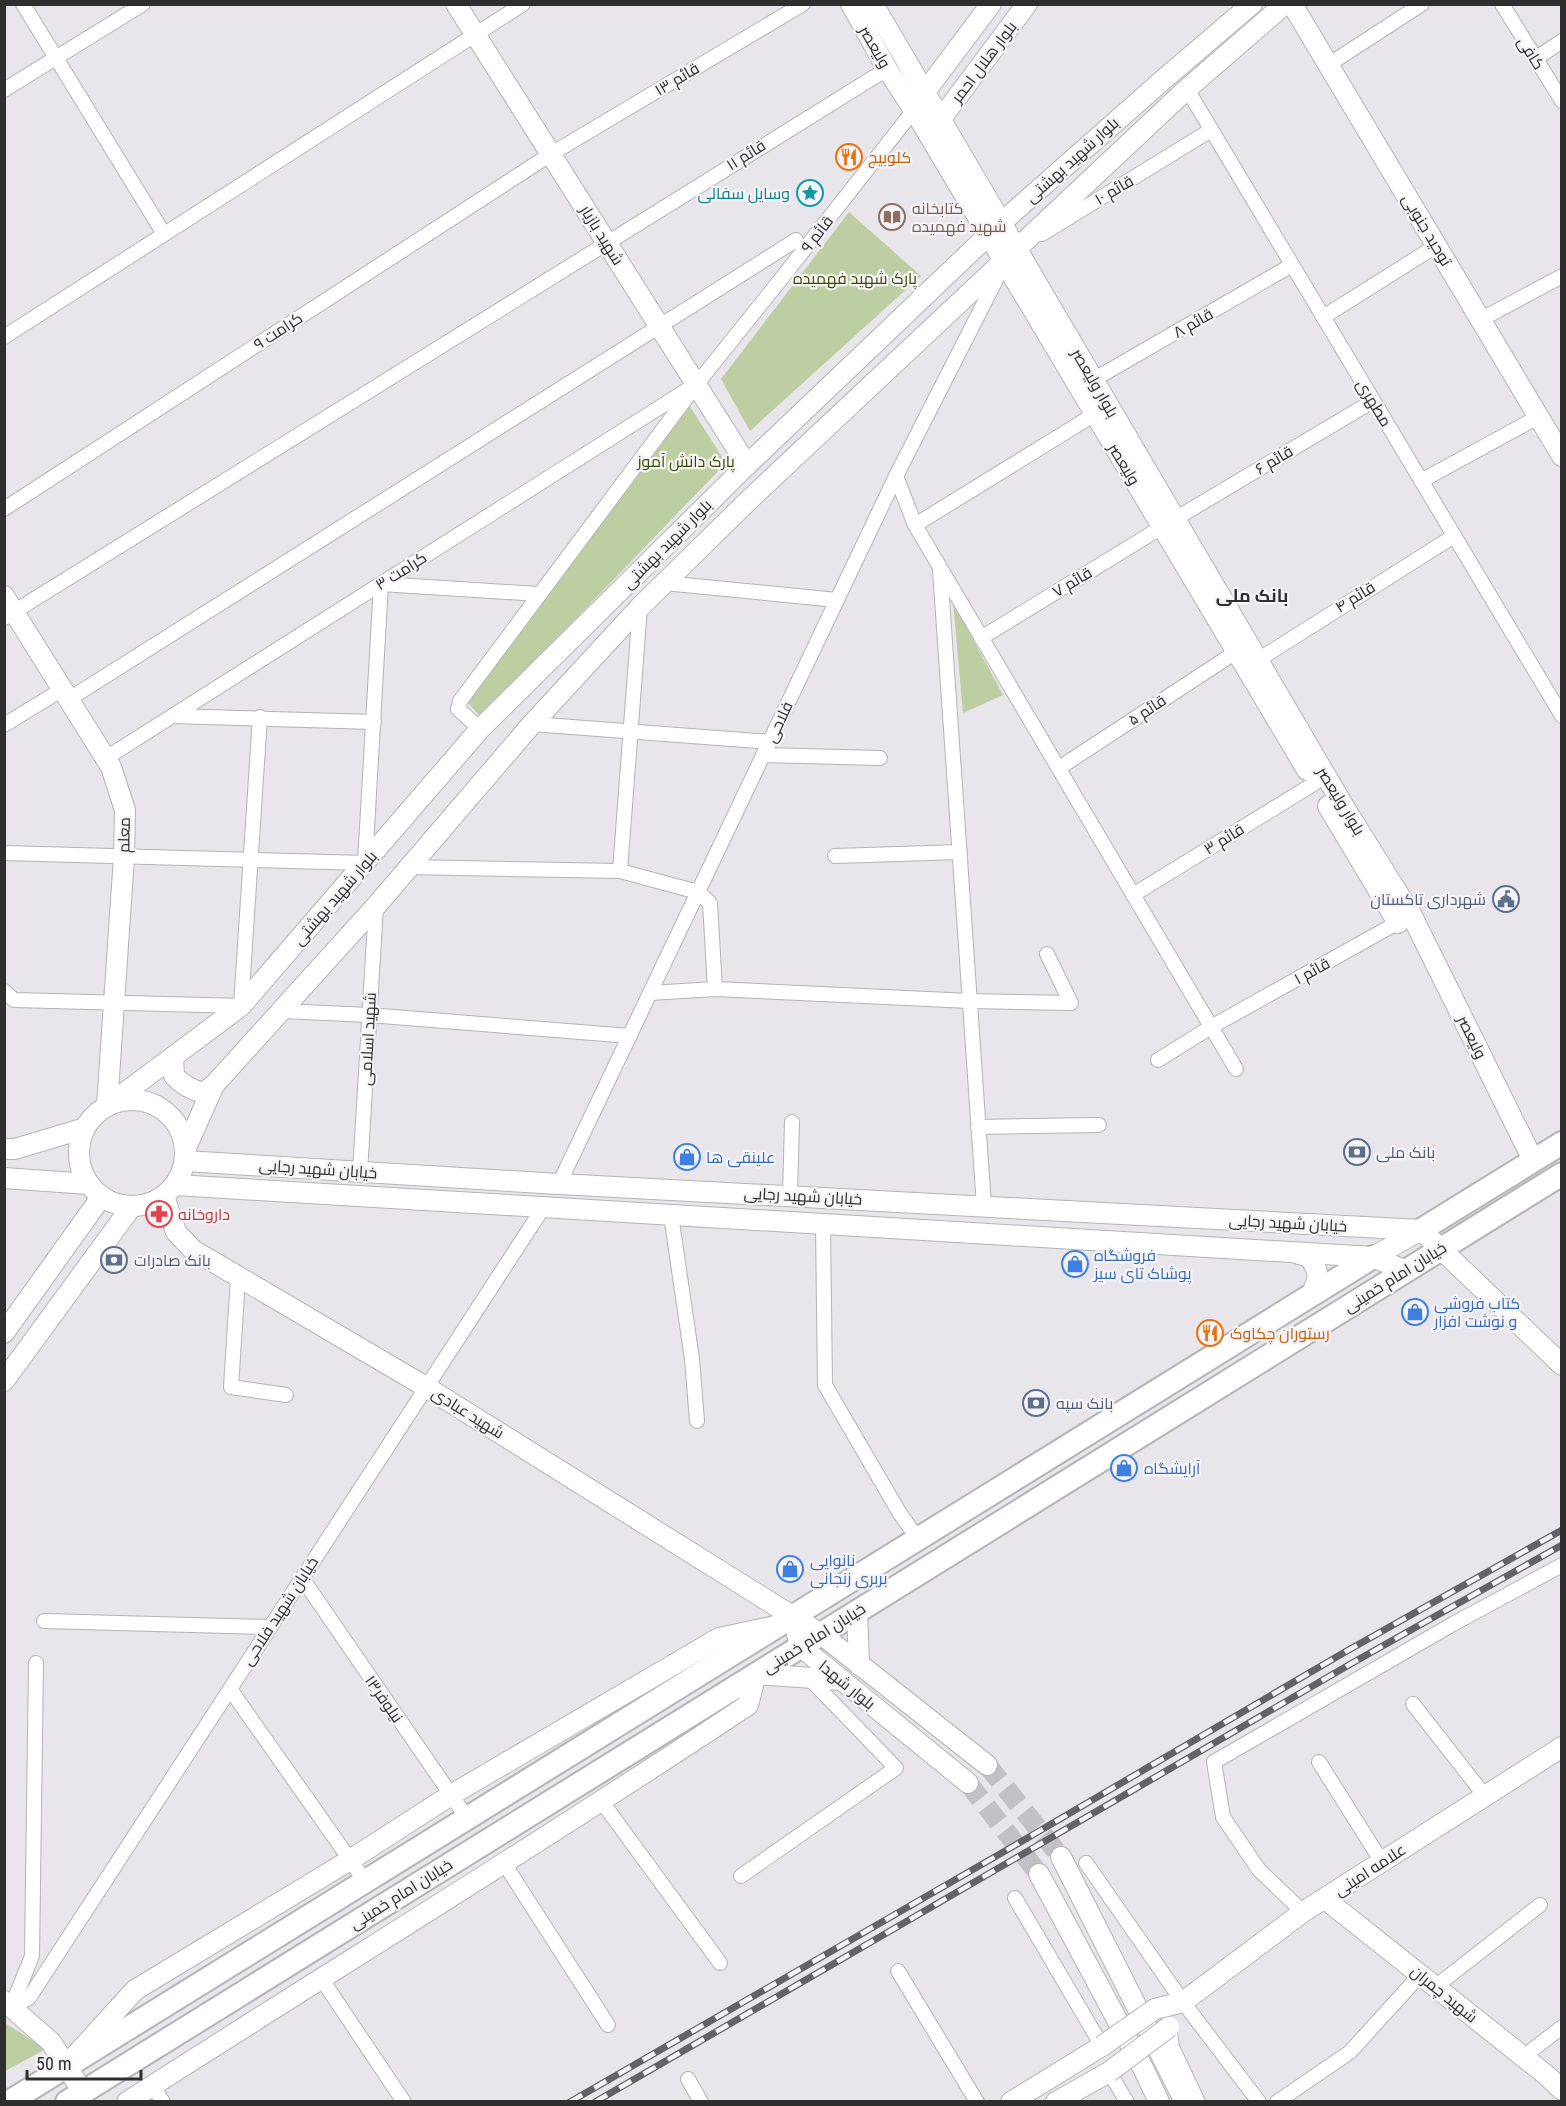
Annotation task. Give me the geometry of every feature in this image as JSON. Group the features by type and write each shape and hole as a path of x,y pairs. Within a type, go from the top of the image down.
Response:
{"main road":[{"name":"خیابان امام خمینی","path":"1421,1230 1562,1143"},
{"name":"خیابان امام خمینی","path":"75,2097 1562,1174"},
{"name":"خیابان امام خمینی","path":"9,2102 1373,1257"},
{"path":"1157,1391 1173,1415"},
{"path":"1092,1431 1105,1458"}],"street":[{"path":"23,4 164,234"},
{"path":"4,90 143,4"},
{"name":"شهید بازیار","path":"456,4 747,465"},
{"path":"4,337 523,4"},
{"name":"قائم ۱۳","path":"551,154 803,4"},
{"name":"ولیعصر","path":"850,4 887,69 995,230"},
{"name":"بلوار ولیعصر","path":"873,4 940,120 995,230 1094,380 1168,523 1258,660 1343,805 1405,919"},
{"name":"بلوار هلال احمر","path":"924,92 991,4"},
{"name":"بلوار هلال احمر","path":"940,120 1027,4"},
{"name":"بلوار شهید بهشتی","path":"107,1106 241,1006 480,729 747,465 995,230 1252,4"},
{"name":"بلوار شهید بهشتی","path":"185,1154 214,1085 375,906 532,724 640,608 751,498 1187,89 1285,4"},
{"name":"توحید جنوبی","path":"1292,4 1562,456"},
{"path":"1328,66 1422,4"},
{"name":"کافی","path":"1502,4 1562,101"},
{"path":"1535,59 1562,41"},
{"name":"قائم ۱۱","path":"8,608 887,69"},
{"name":"مطهری","path":"1187,89 1562,716"},
{"name":"قائم ۹","path":"480,729 458,709 458,705 696,385 914,110"},
{"name":"قائم ۱۰","path":"1011,256 1211,130"},
{"name":"کرامت ۹","path":"4,509 551,154"},
{"path":"4,725 66,694 660,327 796,240"},
{"path":"1323,317 1436,246"},
{"name":"ولیعصر","path":"1011,256 1095,414 1168,523 1236,652 1315,783 1405,919 1533,1160"},
{"name":"فلاحی","path":"559,1184 896,476 1011,256"},
{"name":"قائم ۸","path":"1094,380 1292,265"},
{"path":"1480,320 1562,276"},
{"name":"کرامت ۳","path":"106,758 696,385"},
{"name":"قائم ۶","path":"1168,523 1373,401"},
{"path":"915,525 1095,414"},
{"path":"1421,481 1538,417"},
{"path":"896,476 915,525 1236,1069"},
{"name":"قائم ۷","path":"981,638 1168,523"},
{"name":"قائم ۴","path":"1258,660 1454,536"},
{"path":"940,568 984,1206"},
{"path":"664,583 837,600"},
{"path":"4,853 365,863 381,584 539,594"},
{"name":"معلم","path":"8,608 106,758 117,781 125,810 124,857 107,1106"},
{"path":"620,871 640,608"},
{"name":"قائم ۵","path":"1059,768 1236,652"},
{"path":"172,716 374,722"},
{"path":"4,991 15,1000 241,1006 260,717"},
{"path":"532,724 770,742"},
{"path":"763,755 880,758"},
{"name":"قائم ۳","path":"1133,895 1315,783"},
{"path":"835,856 960,852"},
{"path":"407,867 620,871 698,891 710,903 715,989"},
{"name":"شهید اسلامی","path":"360,1172 375,906"},
{"name":"قائم ۱","path":"1158,1060 1211,1027 1405,919"},
{"path":"650,993 715,989 970,1001 1071,1003 1047,954"},
{"path":"282,1011 369,1015 630,1036"},
{"path":"173,1057 174,1076 182,1085 203,1093 214,1085"},
{"path":"123,1100 141,1100 158,1106 171,1116 181,1131 185,1154 182,1174 170,1190 149,1203 132,1206 116,1203 95,1190 82,1171 79,1156 80,1141 85,1128 94,1115 107,1106 123,1100"},
{"path":"790,1195 792,1122"},
{"path":"978,1127 1099,1125"},
{"path":"4,1149 15,1149 85,1128"},
{"name":"خیابان شهید رجایی","path":"185,1154 360,1172 1421,1230"},
{"path":"4,1178 95,1190"},
{"path":"4,1333 95,1190"},
{"name":"خیابان شهید رجایی","path":"170,1190 671,1215 1373,1257"},
{"name":"شهید عبادی","path":"170,1190 176,1232 193,1250 426,1387 785,1621"},
{"path":"7,1374 132,1206"},
{"name":"خیابان شهید فلاحی","path":"7,2009 29,1998 543,1208"},
{"path":"671,1215 692,1359 697,1421"},
{"path":"823,1224 825,1385 899,1512 918,1539"},
{"path":"1421,1230 1562,1365"},
{"name":"خیابان امام خمینی","path":"1373,1257 1421,1230"},
{"path":"1293,1252 1309,1257 1314,1264 1318,1281 1311,1295"},
{"path":"1373,1257 1406,1271"},
{"path":"238,1278 231,1387 286,1395"},
{"path":"1303,1912 1259,1870 1223,1817 1214,1762 1453,1624 1562,1565"},
{"name":"نیلوفر۱۳","path":"302,1578 466,1818"},
{"path":"857,1611 859,1665"},
{"path":"44,1621 270,1627"},
{"path":"66,2066 135,1990 350,1860 451,1795 719,1638 785,1621 800,1647"},
{"name":"بلوار شهدا","path":"785,1621 821,1634 987,1765"},
{"name":"بلوار شهدا","path":"800,1647 968,1783"},
{"path":"36,1664 32,1956 7,2009 51,2042 66,2066 75,2097"},
{"path":"127,2102 158,2093 321,1977 602,1802 748,1705 756,1674 842,1680"},
{"path":"741,1876 896,1768 808,1677"},
{"path":"230,1689 365,1881"},
{"path":"1413,1704 1485,1796"},
{"name":"علامه امینی","path":"1183,2002 1303,1912 1562,1747"},
{"path":"1318,1762 1382,1862"},
{"path":"602,1802 720,1963"},
{"path":"1061,1857 1185,2102"},
{"path":"504,1863 608,2025"},
{"path":"1086,1863 1183,2002 1259,2102"},
{"path":"1039,1874 1159,2102"},
{"path":"1015,1898 1102,2046"},
{"name":"شهید چمران","path":"1325,1899 1562,2090"},
{"path":"1276,2102 1350,2052 1427,1981 1540,1905"},
{"path":"898,1971 977,2102"},
{"path":"321,1977 404,2102"},
{"path":"1011,2102 1102,2046 1155,2009 1183,2002"},
{"path":"1056,2102 1109,2072 1169,2027 1183,2002"},
{"path":"1523,2057 1562,2026"},
{"path":"1169,2027 1172,2047 1198,2102"},
{"path":"1109,2072 1126,2102"},
{"path":"688,2079 701,2102"}],"green space":[{"name":"پارک شهید فهمیده","path":"849,212 921,276 750,431 721,379"},
{"name":"پارک دانش آموز","path":"689,405 726,463 481,717 468,703"},
{"path":"953,602 1003,695 963,713"},
{"path":"5,2023 46,2049 5,2071"}],"tunnel":[{"path":"987,1765 1061,1857"},
{"path":"968,1783 1039,1874"}],"railway":[{"path":"570,2102 1345,1652 1562,1530"},
{"path":"595,2102 1354,1662 1562,1545"}],"place":[{"name":"کلوبیج","path":"849,157"},
{"name":"وسایل سفالی","path":"810,193"},
{"name":"کتابخانه شهید فهمیده","path":"892,217"},
{"name":"شهرداری تاکستان","path":"1506,899"},
{"name":"بانک ملی","path":"1357,1152"},
{"name":"علینقی ها","path":"687,1157"},
{"name":"داروخانه","path":"159,1214"},
{"name":"بانک صادرات","path":"114,1260"},
{"name":"فروشگاه پوشاک تای سیز","path":"1075,1264"},
{"name":"کتاب فروشی و نوشت افزار","path":"1415,1312"},
{"name":"رستوران چکاوک","path":"1210,1333"},
{"name":"بانک سپه","path":"1036,1403"},
{"name":"آرایشگاه","path":"1124,1468"},
{"name":"نانوایی بربری زنجانی","path":"790,1569"}],"district":[{"name":"بانک ملی","path":"1252,595"}]}
